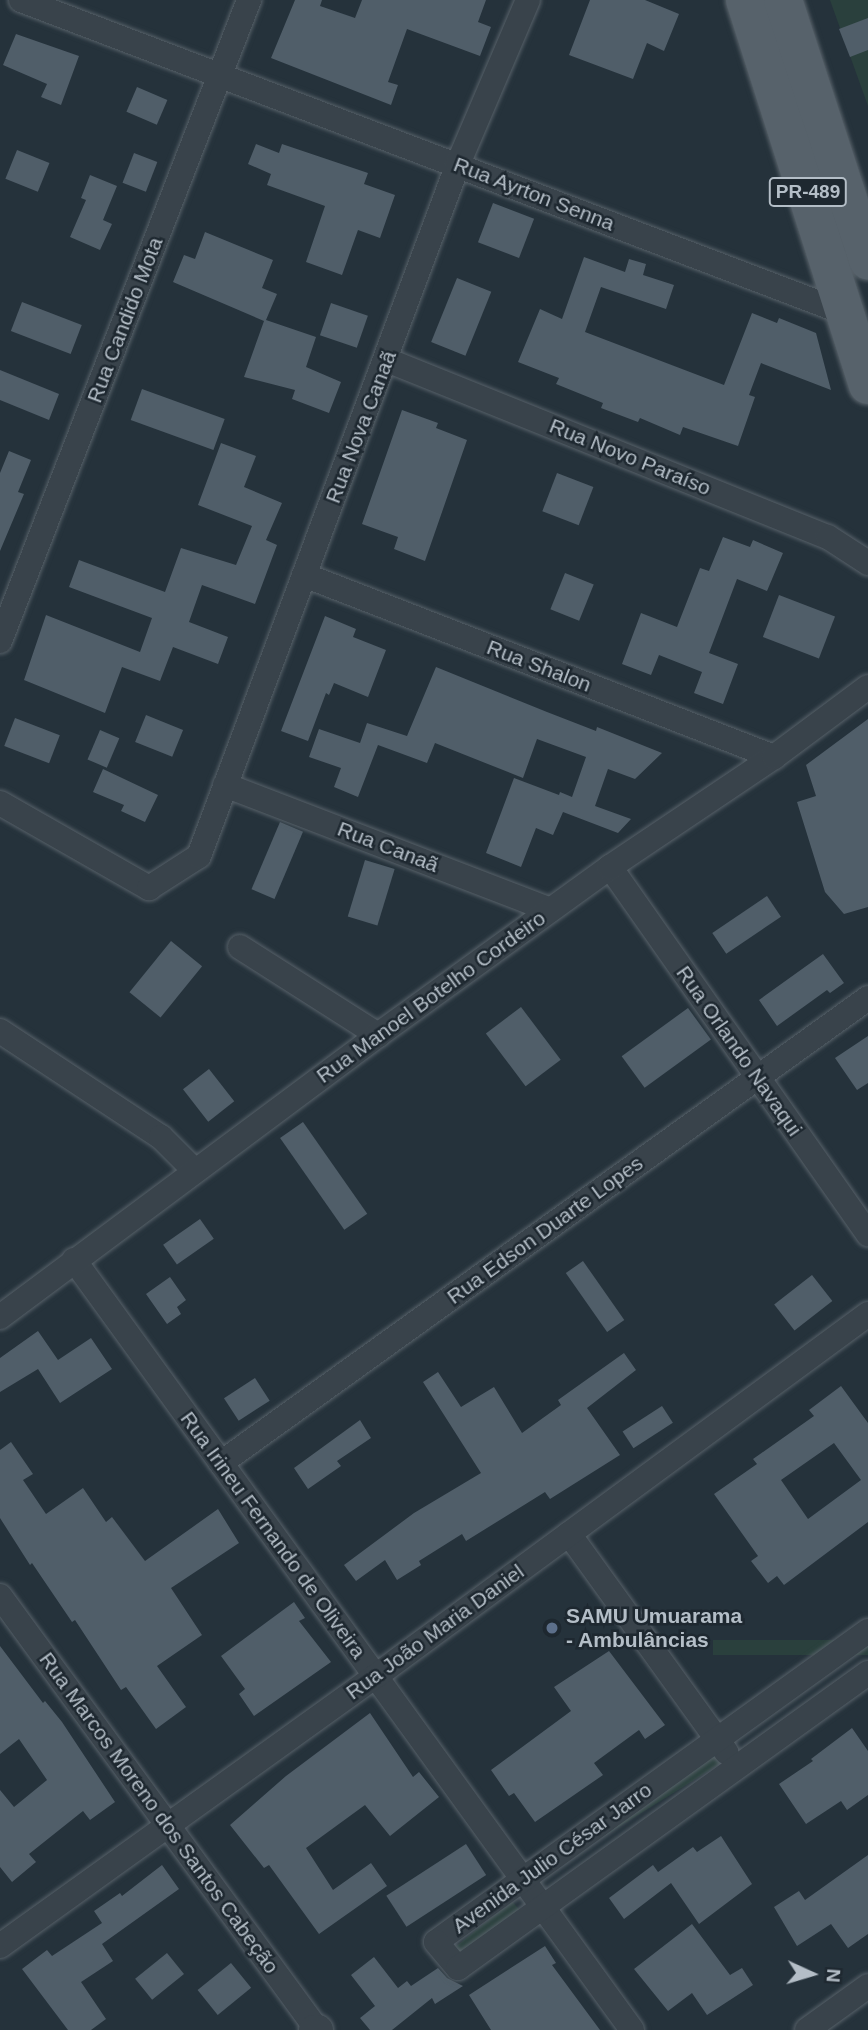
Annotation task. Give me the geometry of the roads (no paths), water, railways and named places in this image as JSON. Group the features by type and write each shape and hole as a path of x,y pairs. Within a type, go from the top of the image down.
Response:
{"main road":[{"name":"PR-489","path":"745,0 848,314 868,385"},
{"name":"PR-489","path":"783,0 868,260"}],"street":[{"name":"Rua Ayrton Senna","path":"21,0 848,314"},
{"name":"Rua Candido Mota","path":"0,641 249,0"},
{"name":"Rua Nova Canaã","path":"0,803 149,888 198,856 387,360 458,164 528,0"},
{"name":"Rua Novo Paraíso","path":"387,360 828,537 868,563"},
{"name":"Rua Shalon","path":"304,575 774,757"},
{"name":"Rua Manoel Botelho Cordeiro","path":"0,1317 378,1035 610,867 774,757 868,687"},
{"name":"Rua Canaã","path":"225,785 551,910"},
{"name":"Rua Orlando Navaqui","path":"610,867 868,1234"},
{"path":"240,947 378,1035"},
{"name":"Rua Edson Duarte Lopes","path":"221,1463 868,998"},
{"path":"0,1031 160,1137 194,1170"},
{"name":"Rua Irineu Fernando de Oliveira","path":"74,1260 543,1907"},
{"name":"Rua João Maria Daniel","path":"0,1946 376,1676 868,1314"},
{"path":"569,1534 737,1767"},
{"name":"Rua Marcos Moreno dos Santos Cabeção","path":"0,1596 8,1624 168,1825 316,2029"},
{"name":"Avenida Julio César Jarro","path":"868,1631 436,1942 458,1968 868,1673"},
{"path":"543,1907 632,2030"},
{"path":"807,2030 868,1986"}],"place":[{"name":"SAMU Umuarama - Ambulâncias","path":"552,1628"}]}
